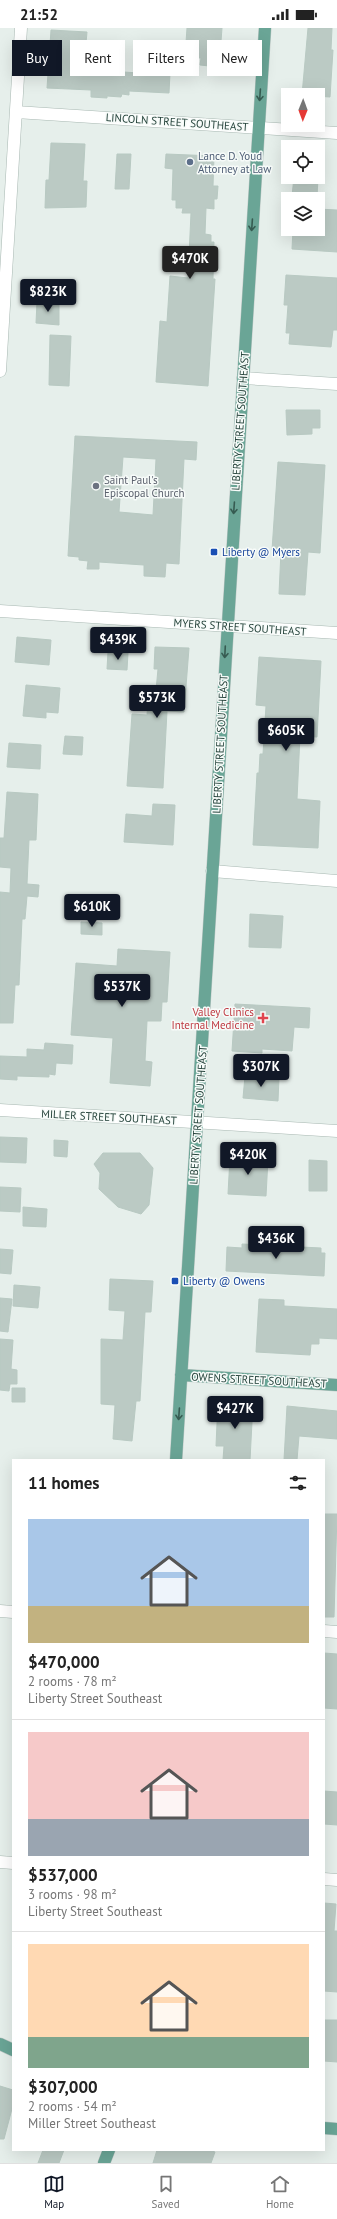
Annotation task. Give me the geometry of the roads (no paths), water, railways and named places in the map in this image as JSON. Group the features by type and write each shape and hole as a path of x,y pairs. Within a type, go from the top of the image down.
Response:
{"main road":[{"name":"LIBERTY STREET SOUTHEAST","path":"176,1459 198,1122 226,626 243,378 264,28"},
{"name":"OWENS STREET SOUTHEAST","path":"181,1376 337,1385"},
{"path":"0,2044 12,2050"},
{"path":"325,2128 337,2129"},
{"path":"104,2163 109,2151"}],"street":[{"path":"0,371 4,234 16,112 21,28"},
{"name":"LINCOLN STREET SOUTHEAST","path":"16,112 337,133"},
{"path":"243,378 337,384"},
{"name":"MYERS STREET SOUTHEAST","path":"0,611 337,633"},
{"path":"212,871 337,881"},
{"name":"MILLER STREET SOUTHEAST","path":"0,1110 337,1131"},
{"path":"0,1611 12,1612"},
{"path":"325,1631 337,1632"},
{"path":"0,1862 12,1863"},
{"path":"325,1879 337,1880"}],"place":[{"name":"Lance D. Youd Attorney at Law","path":"190,162"},
{"name":"Saint Paul's Episcopal Church","path":"96,486"},
{"name":"Liberty @ Myers","path":"214,552"},
{"name":"Valley Clinics Internal Medicine","path":"263,1018"},
{"name":"Liberty @ Owens","path":"175,1281"}]}
